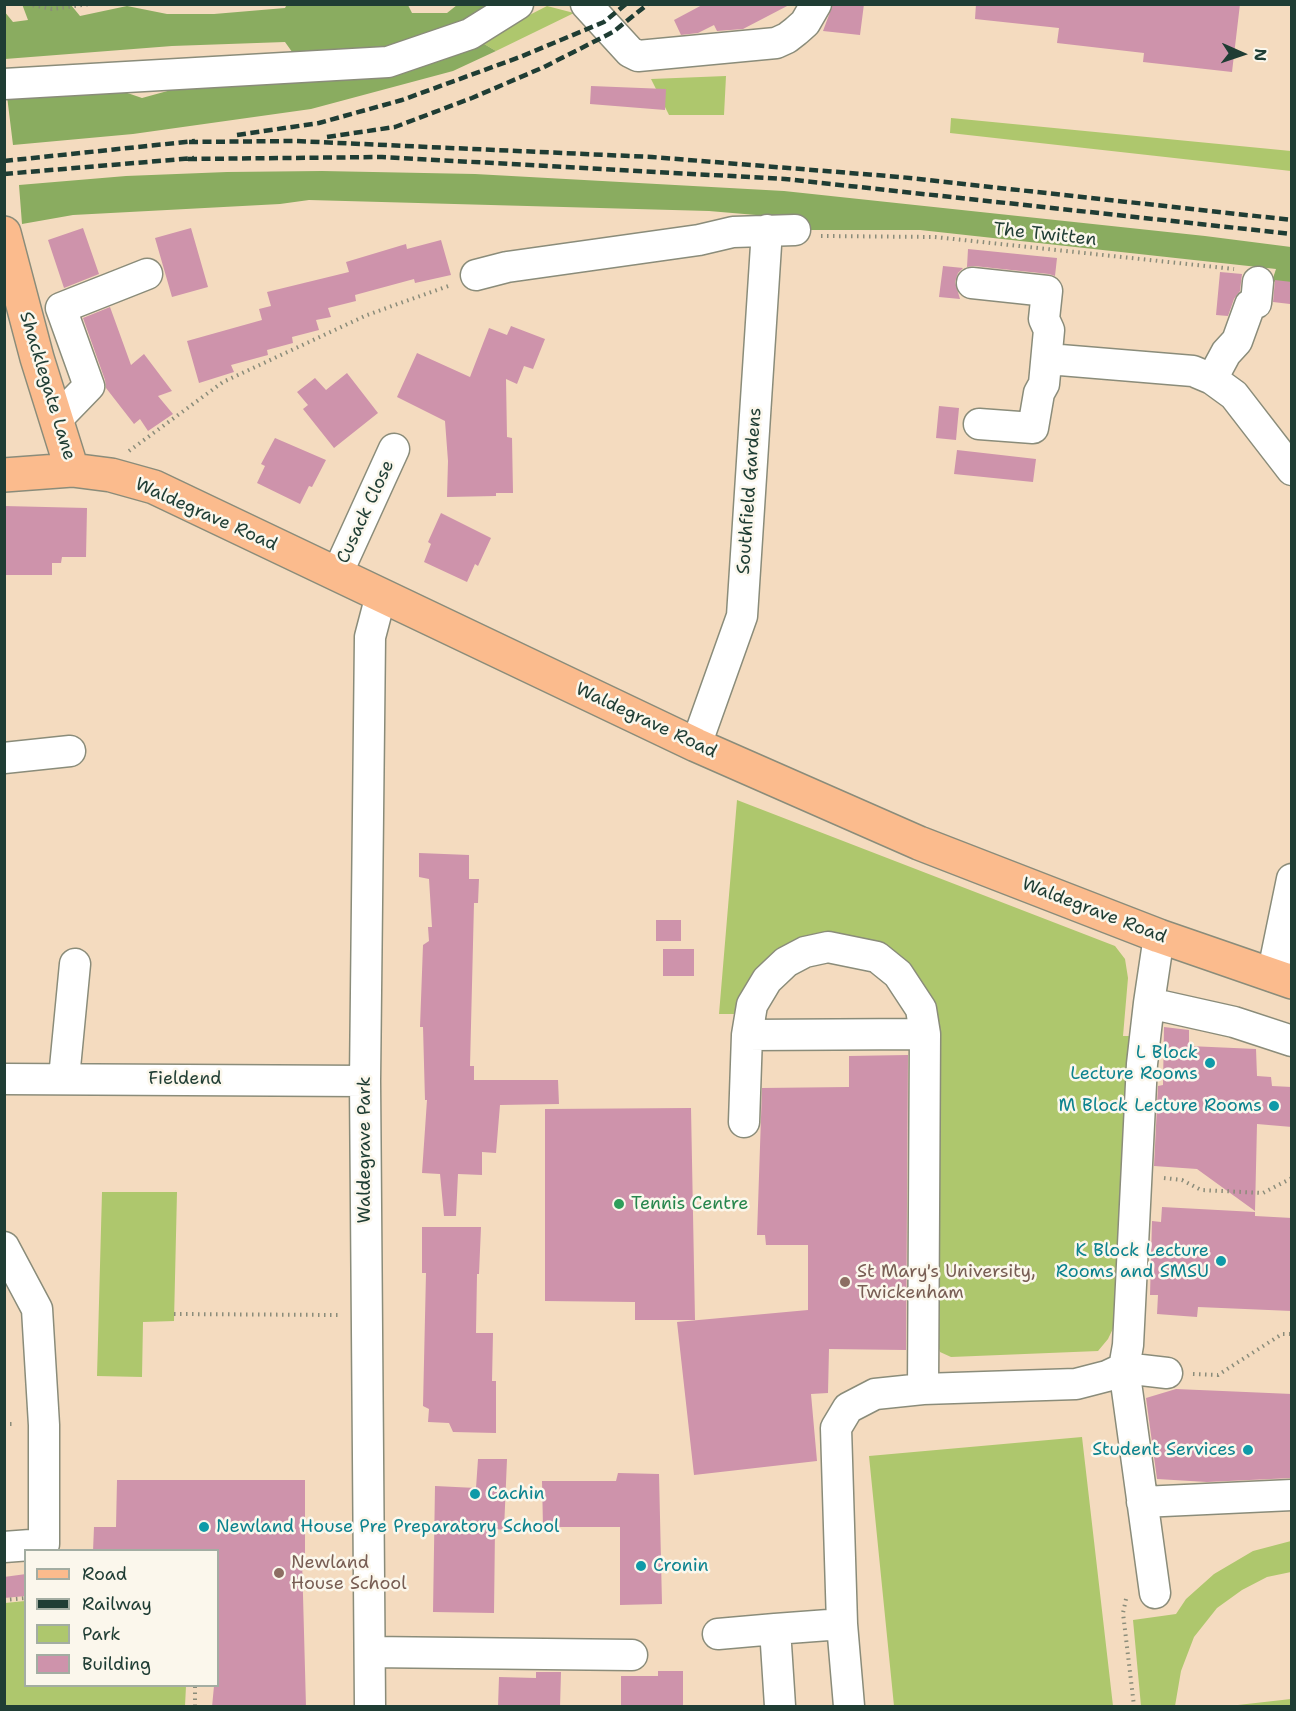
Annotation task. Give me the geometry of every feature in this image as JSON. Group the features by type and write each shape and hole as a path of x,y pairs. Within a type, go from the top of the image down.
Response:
{"main road":[{"name":"Shacklegate Lane","path":"4,233 37,358 72,470"},
{"name":"Waldegrave Road","path":"4,475 72,470 111,475 154,487 696,745 919,843 1159,936 1282,979"}],"street":[{"path":"4,84 388,62 470,34 518,4"},
{"path":"586,4 630,52 638,56 776,42 796,32 816,4"},
{"path":"476,275 507,267 699,240 733,232 781,230"},
{"name":"Southfield Gardens","path":"696,745 742,616 781,230"},
{"path":"57,419 88,386 61,308 147,274"},
{"path":"1212,379 1226,353 1237,341 1250,305 1256,303 1247,276"},
{"path":"972,283 1047,291 1044,319 1049,330 1046,372 1039,393 1033,428 979,424"},
{"path":"1046,372 1193,372 1212,379 1234,394 1292,470"},
{"name":"Cusack Close","path":"337,574 394,449"},
{"name":"Waldegrave Park","path":"370,1707 365,1081 370,637 381,595"},
{"path":"4,758 70,751"},
{"path":"1282,979 1292,879"},
{"path":"1141,1591 1142,1502 1124,1368 1128,1345 1142,1064 1159,936"},
{"path":"744,1122 747,1035 752,1005 767,980 786,962 805,952 828,947 877,957 898,974 921,1009 925,1034 923,1389"},
{"path":"64,1078 75,964"},
{"path":"1149,1003 1234,1022 1292,1041"},
{"path":"747,1035 925,1034"},
{"name":"Fieldend","path":"4,1079 365,1081"},
{"path":"4,1246 37,1309 44,1425 44,1544 4,1547"},
{"path":"849,1707 842,1624 836,1428 848,1408 875,1394 923,1389 1076,1384 1107,1376 1124,1368 1167,1373"},
{"path":"1142,1502 1292,1495"},
{"path":"718,1634 842,1624"},
{"path":"775,1629 780,1707"},
{"path":"370,1652 592,1668 632,1655"}],"path":[{"path":"27,4 52,9 90,4"},
{"name":"The Twitten","path":"781,230 808,236 935,237 1247,276"},
{"path":"111,475 126,453 223,382 368,315 476,275"},
{"path":"1136,1176 1182,1180 1201,1190 1263,1193 1292,1178"},
{"path":"174,1314 366,1315"},
{"path":"1167,1373 1218,1375 1282,1334 1292,1334"},
{"path":"1134,1707 1123,1613 1141,1591"},
{"path":"4,1600 24,1598"},
{"path":"195,1687 195,1707"}],"green space":[{"path":"22,4 71,5 80,16 127,6 167,14 214,14 285,8 287,4 408,5 412,13 447,13 457,5 496,5 479,41 496,51 453,71 311,109 133,134 13,145 7,96 101,84 142,98 295,56 285,42 172,46 5,59 4,11 13,22 28,20"},
{"path":"547,6 574,13 496,51 479,41"},
{"path":"726,76 724,115 669,115 651,79"},
{"path":"951,118 1291,151 1291,171 950,133"},
{"path":"322,171 475,174 784,191 1205,236 1291,247 1291,286 1272,281 1276,269 920,230 804,230 803,219 709,211 309,200 280,204 73,215 22,224 19,185 126,176"},
{"path":"737,800 1115,946 1125,959 1128,978 1123,1036 1133,1036 1119,1316 1108,1339 1098,1351 951,1357 940,1352 937,1341 914,978 820,940 736,1014 719,1014"},
{"path":"102,1192 177,1192 174,1321 143,1322 142,1377 97,1376"},
{"path":"1082,1437 1113,1706 894,1706 869,1456"},
{"path":"1291,1541 1291,1572 1267,1577 1242,1590 1217,1608 1194,1637 1181,1671 1175,1706 1141,1706 1133,1620 1176,1614 1186,1599 1214,1574 1253,1551"},
{"path":"24,1601 24,1687 186,1687 185,1706 5,1706 5,1603"},
{"path":"1291,1699 1291,1706 1229,1706"}],"building":[{"path":"704,4 791,4 743,29 717,31 714,25 698,33 681,35 674,20"},
{"path":"833,4 864,4 860,35 823,31"},
{"path":"976,4 1240,4 1232,72 1143,62 1144,53 1057,43 1059,28 975,19"},
{"path":"591,86 666,89 665,110 590,104"},
{"path":"83,228 99,274 64,288 48,240"},
{"path":"191,228 208,287 172,297 155,238"},
{"path":"441,240 451,275 415,283 414,279 355,295 356,301 328,308 331,317 316,320 319,330 292,337 293,343 267,350 268,355 231,365 234,372 199,383 187,341 262,320 259,309 271,306 267,292 349,272 346,262 406,244 407,249"},
{"path":"968,249 1057,258 1055,276 967,267"},
{"path":"943,266 963,268 958,273 955,282 960,299 939,297"},
{"path":"1220,272 1242,274 1240,291 1234,299 1228,316 1216,315"},
{"path":"1275,280 1292,282 1290,304 1273,302"},
{"path":"110,307 131,365 144,354 172,391 158,396 173,414 148,431 140,419 134,424 106,388 83,318"},
{"path":"511,326 545,339 533,369 524,366 517,384 506,379 507,437 512,438 513,493 496,493 496,496 447,497 448,461 445,421 397,397 417,353 470,377 489,328 507,335"},
{"path":"347,373 378,413 334,448 303,409 308,405 297,392 315,378 326,390"},
{"path":"939,406 959,408 956,440 936,438"},
{"path":"275,438 326,460 300,504 257,483 265,466 261,464"},
{"path":"957,450 1036,459 1033,482 954,474"},
{"path":"4,506 87,508 86,557 62,557 61,563 52,563 52,575 4,575"},
{"path":"441,513 491,538 478,566 475,564 467,582 424,562 431,544 428,542"},
{"path":"419,853 469,855 469,879 479,879 478,903 474,903 470,1066 474,1066 474,1080 558,1080 559,1104 500,1105 496,1153 482,1152 482,1175 458,1174 456,1216 444,1216 440,1174 422,1173 427,1100 425,1100 423,1027 420,1027 423,945 429,941 428,927 432,927 429,879 419,877"},
{"path":"656,920 681,920 681,941 656,941"},
{"path":"663,949 694,949 694,976 663,976"},
{"path":"1164,1027 1189,1030 1189,1046 1256,1049 1257,1076 1271,1077 1272,1086 1292,1087 1292,1127 1257,1124 1255,1211 1197,1169 1154,1166 1158,1086 1163,1085"},
{"path":"908,1055 906,1350 829,1349 828,1393 811,1394 817,1461 694,1475 677,1322 808,1310 808,1245 766,1245 765,1235 757,1235 762,1088 849,1087 849,1056"},
{"name":"Tennis Centre","path":"691,1108 695,1320 635,1320 635,1302 545,1301 545,1109"},
{"name":"K Block Lecture Rooms and SMSU","path":"1162,1207 1255,1212 1255,1216 1292,1218 1292,1311 1198,1307 1197,1317 1157,1314 1158,1295 1150,1295 1152,1221 1161,1222"},
{"path":"422,1227 481,1227 476,1333 493,1333 492,1381 496,1381 496,1433 453,1432 449,1423 428,1422 429,1409 423,1406 426,1273 422,1273"},
{"path":"1176,1389 1292,1394 1292,1478 1207,1482 1157,1479 1146,1398"},
{"path":"478,1459 507,1459 504,1530 495,1529 494,1613 433,1612 435,1486 476,1488"},
{"name":"Cronin","path":"618,1473 659,1474 662,1604 620,1605 620,1527 543,1527 542,1481 616,1481"},
{"path":"117,1480 305,1480 305,1558 302,1558 306,1707 212,1707 214,1687 219,1687 219,1549 93,1549 94,1527 116,1527"},
{"path":"24,1574 24,1596 4,1598 4,1577"},
{"path":"658,1671 683,1671 683,1707 621,1707 621,1676 658,1676"},
{"path":"536,1672 561,1672 560,1707 498,1707 499,1677 536,1678"}],"railway":[{"path":"237,135 319,123 402,100 520,57 604,22 626,4"},
{"path":"327,137 395,127 472,98 544,67 613,32 648,4"},
{"path":"4,161 195,141"},
{"path":"189,142 295,141 652,157 900,177 1292,220"},
{"path":"188,159 382,157 785,179 1292,234"},
{"path":"4,174 194,158"}],"place":[{"name":"L Block Lecture Rooms","path":"1210,1063"},
{"name":"M Block Lecture Rooms","path":"1274,1106"},
{"name":"Tennis Centre","path":"619,1204"},
{"name":"K Block Lecture Rooms and SMSU","path":"1221,1261"},
{"name":"St Mary's University, Twickenham","path":"845,1282"},
{"name":"Student Services","path":"1248,1450"},
{"name":"Cachin","path":"475,1494"},
{"name":"Newland House Pre Preparatory School","path":"204,1527"},
{"name":"Cronin","path":"641,1566"},
{"name":"Newland House School","path":"279,1573"}]}
